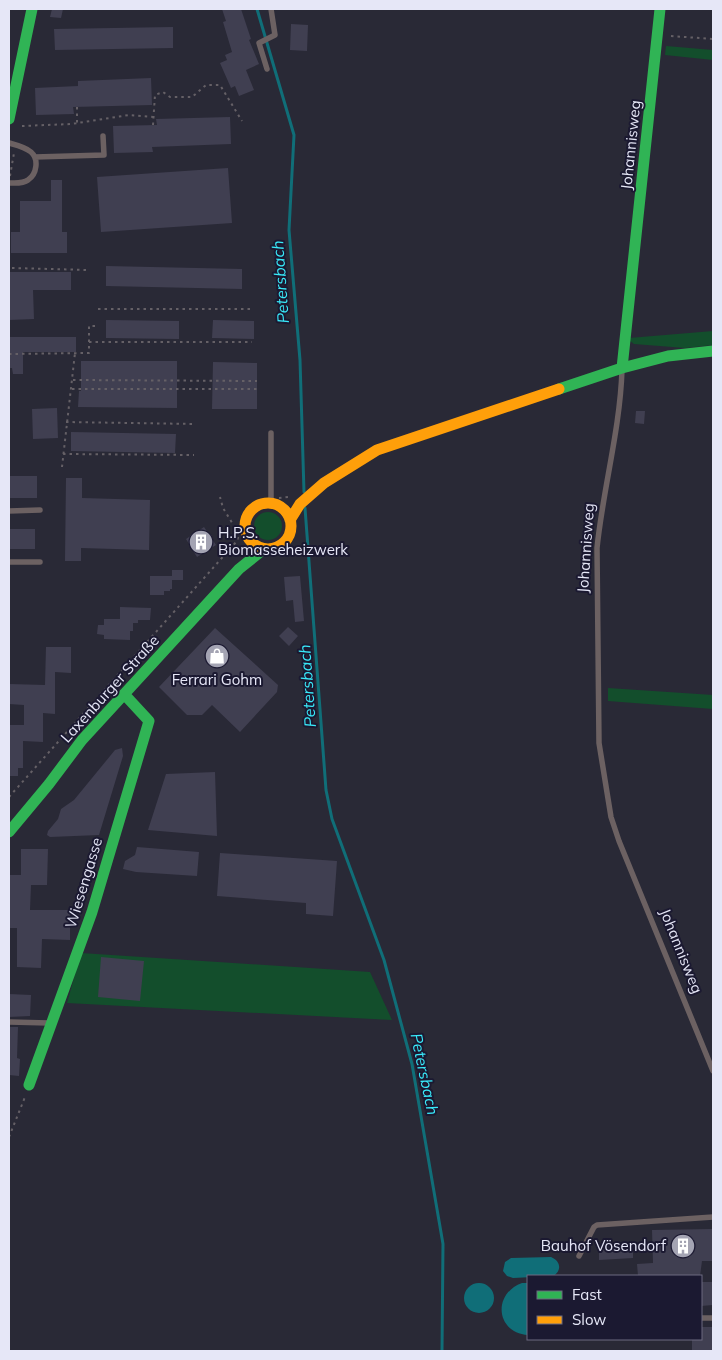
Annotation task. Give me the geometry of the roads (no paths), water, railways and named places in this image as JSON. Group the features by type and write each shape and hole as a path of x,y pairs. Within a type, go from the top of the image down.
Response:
{"main road":[{"path":"9,119 32,9"},
{"name":"Johannisweg","path":"622,368 660,9"},
{"path":"297,500 315,491 344,470 377,450 622,368 668,356 713,351"},
{"name":"Laxenburger Straße","path":"9,832 82,740 239,569 264,549 273,548 285,541 291,529 290,520 297,500 261,504 248,513 245,525 246,534 250,541 239,569"},
{"path":"275,503 287,513 290,520"},
{"path":"250,541 264,549"},
{"name":"Wiesengasse","path":"29,1085 92,912 149,721 124,694"}],"lane":[{"path":"267,69 259,43 273,36 275,32 271,9"},
{"path":"35,157 104,154 103,136"},
{"path":"9,143 30,151 35,157 36,170 29,180 20,183 9,182"},
{"name":"Johannisweg","path":"622,368 621,398 601,517 598,548 597,708 599,743 611,817 619,841 713,1071"},
{"path":"271,433 275,503"},
{"path":"9,511 40,510"},
{"path":"9,562 40,562"},
{"path":"9,1022 52,1023"},
{"path":"579,1256 594,1227 597,1225 713,1217"}],"water":[{"path":"551,1257 557,1261 559,1269 554,1275 527,1275 527,1277 513,1278 507,1276 503,1271 505,1262 511,1258"},
{"path":"479,1283 490,1287 494,1298 490,1309 479,1313 468,1309 464,1298 468,1287"},
{"path":"522,1283 527,1283 527,1335 517,1333 509,1328 504,1321 502,1304 512,1288"}],"waterway":[{"name":"Petersbach","path":"257,9 294,135 289,230 300,360 304,492"},
{"name":"Petersbach","path":"305,508 326,790 332,819 384,960 412,1064 443,1244 442,1351"}],"place":[{"name":"H.P.S. Biomasseheizwerk","path":"201,542"},
{"name":"Ferrari Gohm","path":"217,656"},
{"name":"Bauhof Vösendorf","path":"683,1246"}]}
